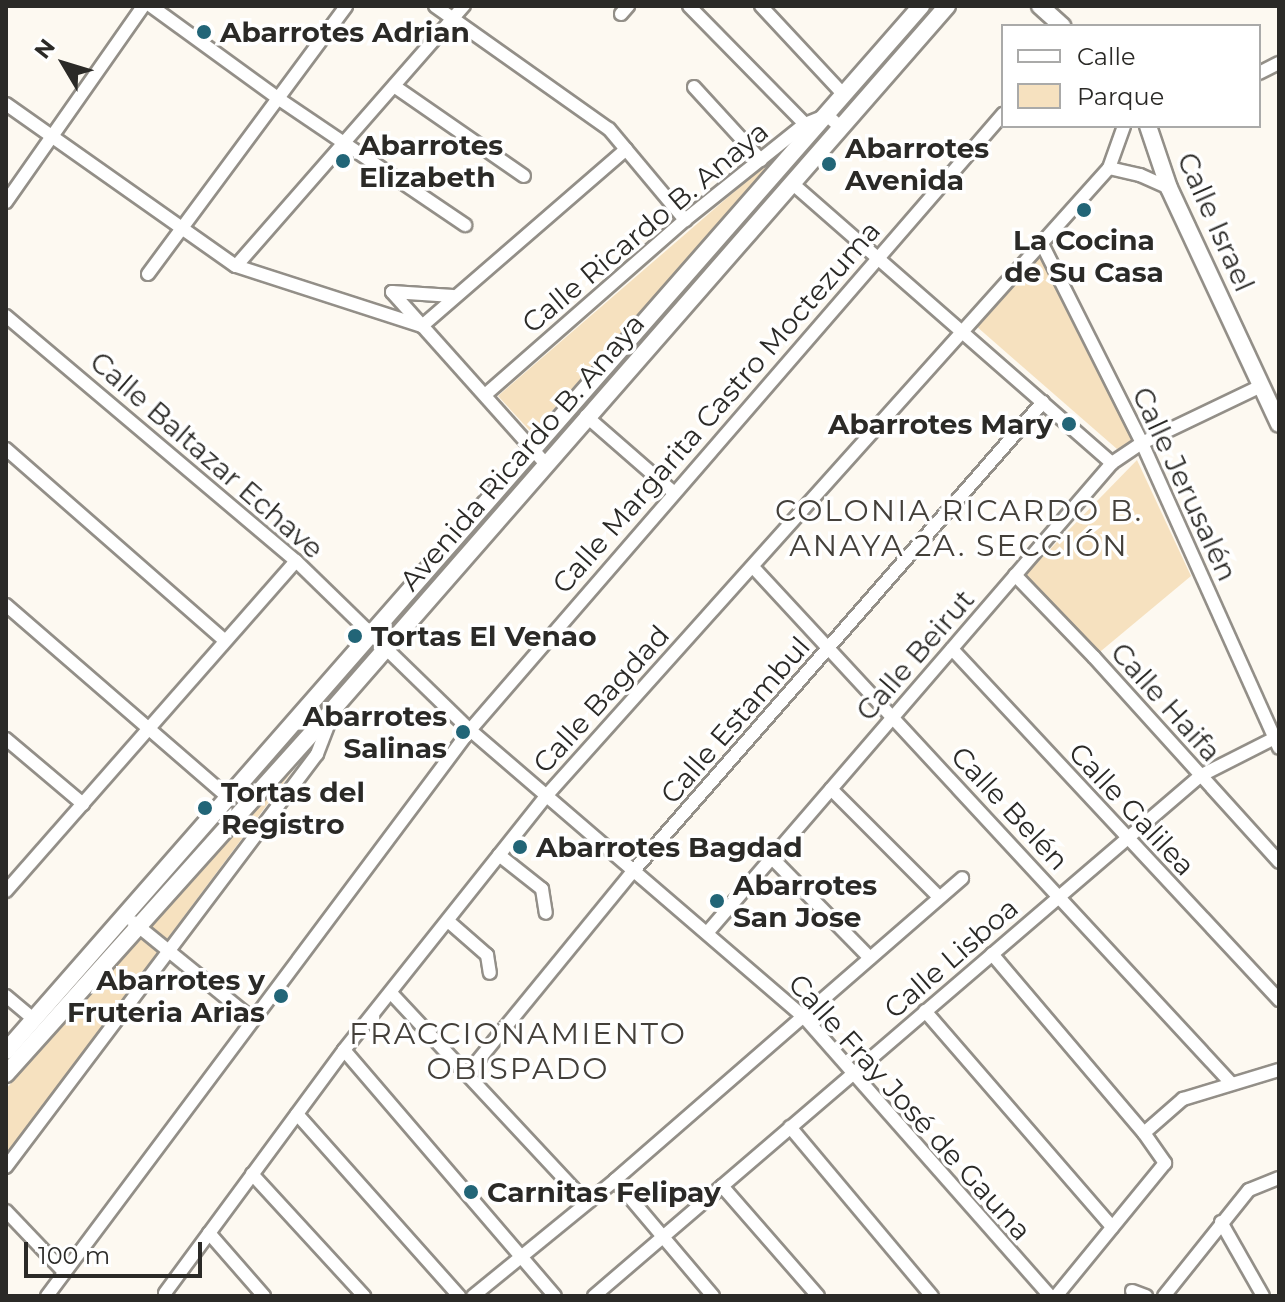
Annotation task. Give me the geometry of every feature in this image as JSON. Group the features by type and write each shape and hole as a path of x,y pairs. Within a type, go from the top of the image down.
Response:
{"main road":[{"name":"Avenida Ricardo B. Anaya","path":"6,1051 921,6"},
{"name":"Avenida Ricardo B. Anaya","path":"6,1074 334,708 947,6"},
{"path":"1040,6 1060,24"},
{"name":"Calle Israel","path":"1149,128 1169,188 1279,424"},
{"path":"457,537 470,549"}],"street":[{"path":"6,202 143,6"},
{"path":"151,6 279,99 465,225"},
{"path":"148,274 184,230 346,6"},
{"path":"435,6 609,129 685,220"},
{"path":"236,266 464,6"},
{"path":"689,6 805,124"},
{"path":"765,7 844,95"},
{"path":"1261,72 1279,63"},
{"path":"394,86 524,176"},
{"path":"694,87 761,160"},
{"path":"6,104 236,266 422,326"},
{"path":"827,115 841,128"},
{"name":"Calle Ricardo B. Anaya","path":"485,395 685,220 805,124 827,115"},
{"name":"Calle Margarita Castro Moctezuma","path":"47,1296 251,1018 470,730 876,257 1001,116"},
{"name":"Calle Bagdad","path":"165,1293 344,1050 392,994 547,795 1109,168 1123,128"},
{"path":"422,326 626,149"},
{"path":"1109,168 1140,175 1169,188"},
{"path":"793,184 1112,463"},
{"name":"Calle Jerusalén","path":"1042,244 1142,443 1277,741"},
{"path":"453,296 392,292 545,463"},
{"name":"Calle Baltazar Echave","path":"6,316 296,561 372,636"},
{"name":"Calle Beirut","path":"707,933 1112,463 1142,443 1261,386"},
{"name":"Calle Estambul","path":"467,1074 635,869 1043,402"},
{"path":"586,416 673,492"},
{"path":"6,449 225,641"},
{"path":"6,891 11,875 83,804 296,561"},
{"name":"Calle Belén","path":"753,567 1231,1083"},
{"name":"Calle Haifa","path":"1015,575 1094,657 1279,862"},
{"path":"6,605 228,797"},
{"name":"Calle Fray José de Gauna","path":"372,636 470,730 804,1017 1053,1296"},
{"name":"Calle Galilea","path":"952,649 1279,1000"},
{"path":"6,1167 317,754 334,708"},
{"path":"6,739 83,804"},
{"name":"Calle Lisboa","path":"594,1296 1200,776 1277,741"},
{"path":"831,789 939,897"},
{"path":"499,855 542,889 546,913"},
{"path":"772,858 870,958"},
{"path":"473,1296 615,1180 962,878"},
{"path":"124,914 251,1018"},
{"path":"448,921 487,955 490,973"},
{"path":"992,954 1144,1133 1165,1163 1053,1296"},
{"path":"392,994 586,1202"},
{"path":"6,996 33,1019"},
{"path":"925,1011 1112,1227"},
{"path":"344,1050 555,1296"},
{"path":"1144,1133 1183,1099 1279,1070"},
{"path":"297,1114 459,1296"},
{"path":"790,1127 932,1296"},
{"path":"252,1174 364,1296"},
{"path":"1168,1294 1221,1222 1249,1190 1279,1178"},
{"path":"615,1180 713,1296"},
{"path":"722,1186 818,1296"},
{"path":"6,1211 64,1272"},
{"path":"1221,1222 1263,1296"},
{"path":"209,1233 264,1296"},
{"path":"1132,1291 1146,1296"}],"green space":[{"path":"801,134 532,433 498,396"},
{"path":"1039,255 1135,441 1117,449 976,326"},
{"path":"1137,460 1191,576 1095,656 1021,579"},
{"path":"288,765 293,770 6,1155 6,1089"}],"place":[{"name":"Abarrotes Adrian","path":"204,32"},
{"name":"Abarrotes Elizabeth","path":"343,161"},
{"name":"Abarrotes Avenida","path":"829,164"},
{"name":"La Cocina de Su Casa","path":"1084,210"},
{"name":"Abarrotes Mary","path":"1069,424"},
{"name":"Tortas El Venao","path":"355,636"},
{"name":"Abarrotes Salinas","path":"463,732"},
{"name":"Tortas del Registro","path":"205,808"},
{"name":"Abarrotes Bagdad","path":"520,847"},
{"name":"Abarrotes San Jose","path":"717,901"},
{"name":"Abarrotes y Fruteria Arias","path":"281,996"},
{"name":"Carnitas Felipay","path":"471,1192"}],"district":[{"name":"COLONIA RICARDO B. ANAYA 2A. SECCIÓN","path":"959,528"},
{"name":"FRACCIONAMIENTO OBISPADO","path":"518,1051"}]}
